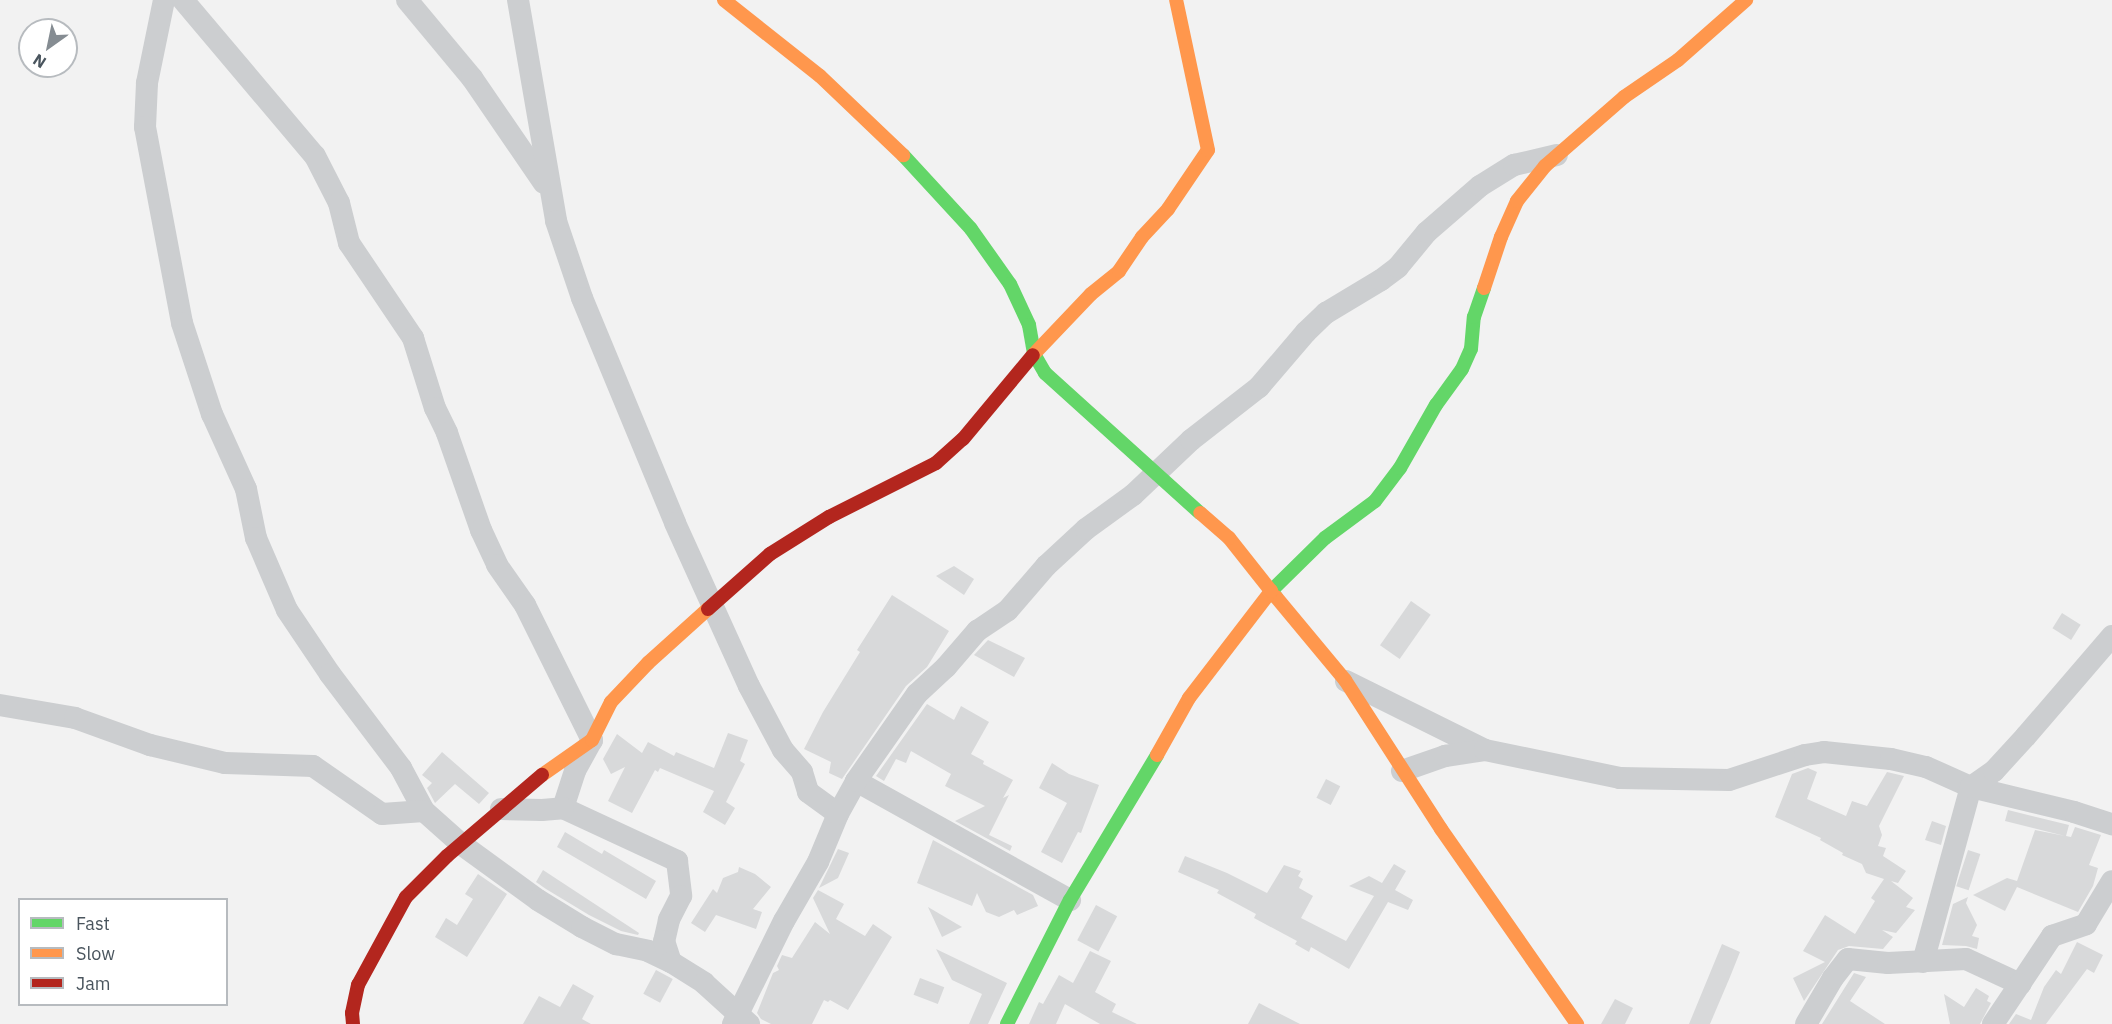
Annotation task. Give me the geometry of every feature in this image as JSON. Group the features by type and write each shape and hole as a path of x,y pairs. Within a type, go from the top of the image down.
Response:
{"street":[{"path":"164,0 147,83 145,127 182,323 212,414 246,489 256,538 287,610 330,674 395,760 424,811 461,844 538,900 582,927 616,944 648,951 704,982 740,1021 784,921 818,862 838,814 856,781 917,694 946,667 977,631 1008,610 1046,566 1086,529 1133,495 1191,440 1259,387 1306,332 1326,313 1381,280 1398,267 1427,232 1480,186 1514,165 1557,155"},
{"path":"183,0 315,156 339,203 349,243 413,338 435,408 447,433 481,530 497,565 525,605 592,740"},
{"path":"407,0 472,78 550,192"},
{"path":"518,0 556,221 582,298 711,606 783,750 802,772 808,792 838,814"},
{"path":"724,0 820,76 875,126 971,229 1010,284 1029,325 1034,354 1045,373 1229,538 1345,680 1402,771 1577,1024"},
{"path":"563,808 575,771 611,702 648,663 770,554 829,517 936,463 963,440 1034,354 1091,294 1119,271 1142,237 1168,210 1208,150 1176,0"},
{"path":"1007,1024 1070,900 1135,794 1189,698 1252,612 1271,591 1325,538 1375,501 1400,468 1436,405 1462,369 1471,349 1474,316 1501,237 1517,201 1545,166 1557,155 1624,97 1678,60 1746,0"},
{"path":"1923,962 1971,787 1994,771 2112,636"},
{"path":"1345,680 1485,750 1620,778 1729,780 1805,755 1824,752 1891,759 1926,767 1971,787 2074,812 2112,824"},
{"path":"0,705 75,718 150,745 225,762 313,766 382,814 424,811"},
{"path":"352,1023 358,985 383,940 389,924 406,897 501,809 560,760 592,740"},
{"path":"1402,771 1446,756 1485,750"},
{"path":"856,781 1070,900"},
{"path":"501,809 563,808 677,861 681,896 669,920 664,941 671,962"},
{"path":"1993,1024 2052,936 2086,924 2112,881"},
{"path":"1806,1024 1833,978 1848,959 1888,963 1966,960 2020,984"}],"building":[{"path":"954,566 974,579 964,595 936,576"},
{"path":"892,595 949,631 927,667 906,686 842,779 829,773 831,762 804,749 823,712 860,652 857,650"},
{"path":"1411,601 1431,615 1400,659 1380,645"},
{"path":"2062,613 2081,625 2071,640 2052,628"},
{"path":"988,640 1025,658 1014,677 974,655"},
{"path":"927,704 954,720 961,706 989,722 971,754 984,761 983,764 1013,780 1003,798 1009,795 989,835 1012,846 1010,851 955,821 985,806 945,786 951,774 911,751 906,763 896,759 884,781 876,776"},
{"path":"728,733 748,740 740,761 745,764 726,802 735,808 725,825 703,812 714,791 660,768 658,772 655,770 632,813 608,801 625,767 611,774 603,759 617,734 642,753 648,742 674,756 676,752 714,768"},
{"path":"442,752 489,793 479,804 455,784 435,803 427,788 432,783 422,775"},
{"path":"1052,763 1069,774 1099,785 1081,833 1078,832 1062,863 1041,852 1067,803 1039,788"},
{"path":"1808,768 1817,772 1807,799 1846,816 1852,801 1867,806 1887,772 1904,776 1879,826 1882,835 1878,846 1886,848 1883,856 1906,871 1898,883 1891,881 1913,898 1906,907 1915,910 1896,933 1882,930 1893,937 1883,949 1849,946 1838,950 1804,1001 1793,978 1825,962 1803,951 1825,915 1855,934 1875,901 1871,898 1884,879 1866,873 1862,864 1842,855 1843,853 1820,840 1821,838 1775,817 1792,774"},
{"path":"1326,779 1340,786 1331,805 1316,798"},
{"path":"2008,810 2069,825 2066,836 2071,837 2075,827 2101,835 2089,865 2098,868 2093,886 2078,912 2017,887 2005,911 1973,895 2007,878 2017,881 2035,830 2065,836 2005,821"},
{"path":"1932,821 1946,826 1941,845 1925,840"},
{"path":"565,832 602,854 604,850 656,881 646,899 557,847"},
{"path":"933,840 1033,895 1038,906 1017,915 1014,910 999,917 986,912 977,893 972,906 917,883"},
{"path":"838,849 849,853 838,878 819,888"},
{"path":"1968,850 1980,854 1969,890 1956,886"},
{"path":"1185,856 1267,893 1284,865 1301,871 1298,876 1303,879 1299,888 1313,896 1301,918 1346,941 1374,896 1349,886 1369,876 1382,883 1394,864 1406,871 1395,890 1413,900 1408,910 1388,902 1349,969 1311,947 1309,952 1295,944 1297,941 1254,918 1256,914 1217,893 1219,890 1178,872"},
{"path":"739,867 755,874 771,887 753,909 762,912 756,929 716,915 705,932 691,923 713,889 717,893 723,878 738,872"},
{"path":"543,870 639,933 638,935 621,931 589,915 546,889 536,882"},
{"path":"478,874 507,894 467,957 435,937 446,918 457,925 473,899 465,894"},
{"path":"818,890 844,904 836,919 865,936 873,924 892,937 848,1010 830,1000 828,1002 824,1000 812,1024 771,1024 761,1019 757,1013 773,973 779,970 777,966 782,955 792,958 815,922 830,934 813,898"},
{"path":"1968,897 1966,903 1977,925 1972,936 1979,938 1977,949 1942,945 1953,904"},
{"path":"1096,905 1117,916 1098,952 1077,940"},
{"path":"928,907 962,927 942,937"},
{"path":"2077,942 2103,955 2094,973 2087,969 2046,1024 2009,1024 2016,1014 2031,1020 2044,987 2056,970 2061,974"},
{"path":"1722,944 1740,952 1730,977 1710,1024 1689,1024"},
{"path":"936,949 1007,983 988,1024 969,1024 982,994 952,980"},
{"path":"1090,951 1111,961 1095,992 1116,1004 1112,1012 1137,1024 1100,1024 1065,1004 1056,1024 1029,1024 1039,1002 1043,1004 1059,975 1073,983"},
{"path":"656,970 673,979 660,1003 643,994"},
{"path":"1854,973 1866,977 1850,1001 1885,1024 1822,1024"},
{"path":"920,978 944,987 938,1004 914,995"},
{"path":"573,984 594,996 582,1019 591,1024 523,1024 539,996 560,1007"},
{"path":"1976,988 1989,996 1987,1001 1991,1003 1980,1024 1950,1024 1944,994 1964,1007"},
{"path":"1615,999 1633,1008 1625,1024 1601,1024"},
{"path":"1259,1003 1300,1024 1248,1024"}],"traffic: fast":[{"path":"903,155 971,229 1010,284 1029,325 1034,354 1045,373 1200,513"},
{"path":"1276,597 1271,591 1325,538 1375,501 1400,468 1436,405 1462,369 1471,349 1474,317 1484,288"},
{"path":"1007,1024 1070,900 1157,755"}],"traffic: slow":[{"path":"724,0 820,76 903,155"},
{"path":"1033,355 1091,294 1119,271 1142,237 1168,209 1208,150 1176,0"},
{"path":"1484,288 1501,237 1517,201 1545,166 1624,97 1678,60 1746,0"},
{"path":"1157,755 1189,698 1271,591 1229,538 1200,513"},
{"path":"1276,597 1345,680 1441,829 1577,1024"},
{"path":"542,775 592,740 611,702 648,663 708,609"}],"traffic: jam":[{"path":"708,609 770,554 829,517 936,463 963,439 1033,355"},
{"path":"353,1024 352,1013 358,985 406,897 447,856 542,775"}]}
